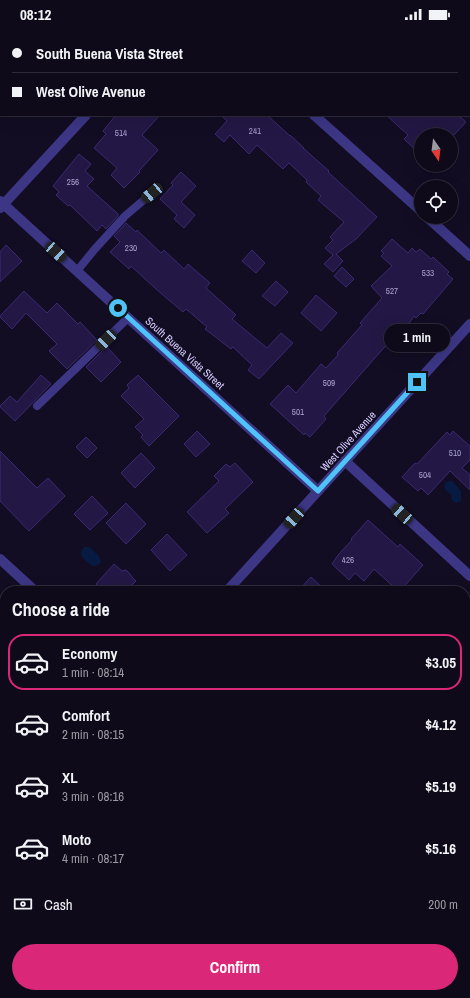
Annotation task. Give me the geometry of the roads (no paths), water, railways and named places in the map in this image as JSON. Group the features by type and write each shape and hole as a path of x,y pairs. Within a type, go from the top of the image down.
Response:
{"street":[{"path":"1,204 85,116"},
{"path":"315,116 414,205"},
{"name":"South Buena Vista Street","path":"1,204 77,271 318,491"},
{"path":"435,224 470,256"},
{"name":"West Olive Avenue","path":"232,586 470,324"},
{"path":"345,461 470,576"},
{"path":"0,559 30,586"}],"lane":[{"path":"77,271 125,216 152,193"},
{"path":"37,406 128,318"}],"water":[{"path":"452,481 461,491 461,501 456,503 453,501 451,498 452,495 445,490 444,486 446,482"},
{"path":"85,547 89,547 98,555 101,561 98,565 92,566 82,557 81,552"}]}
